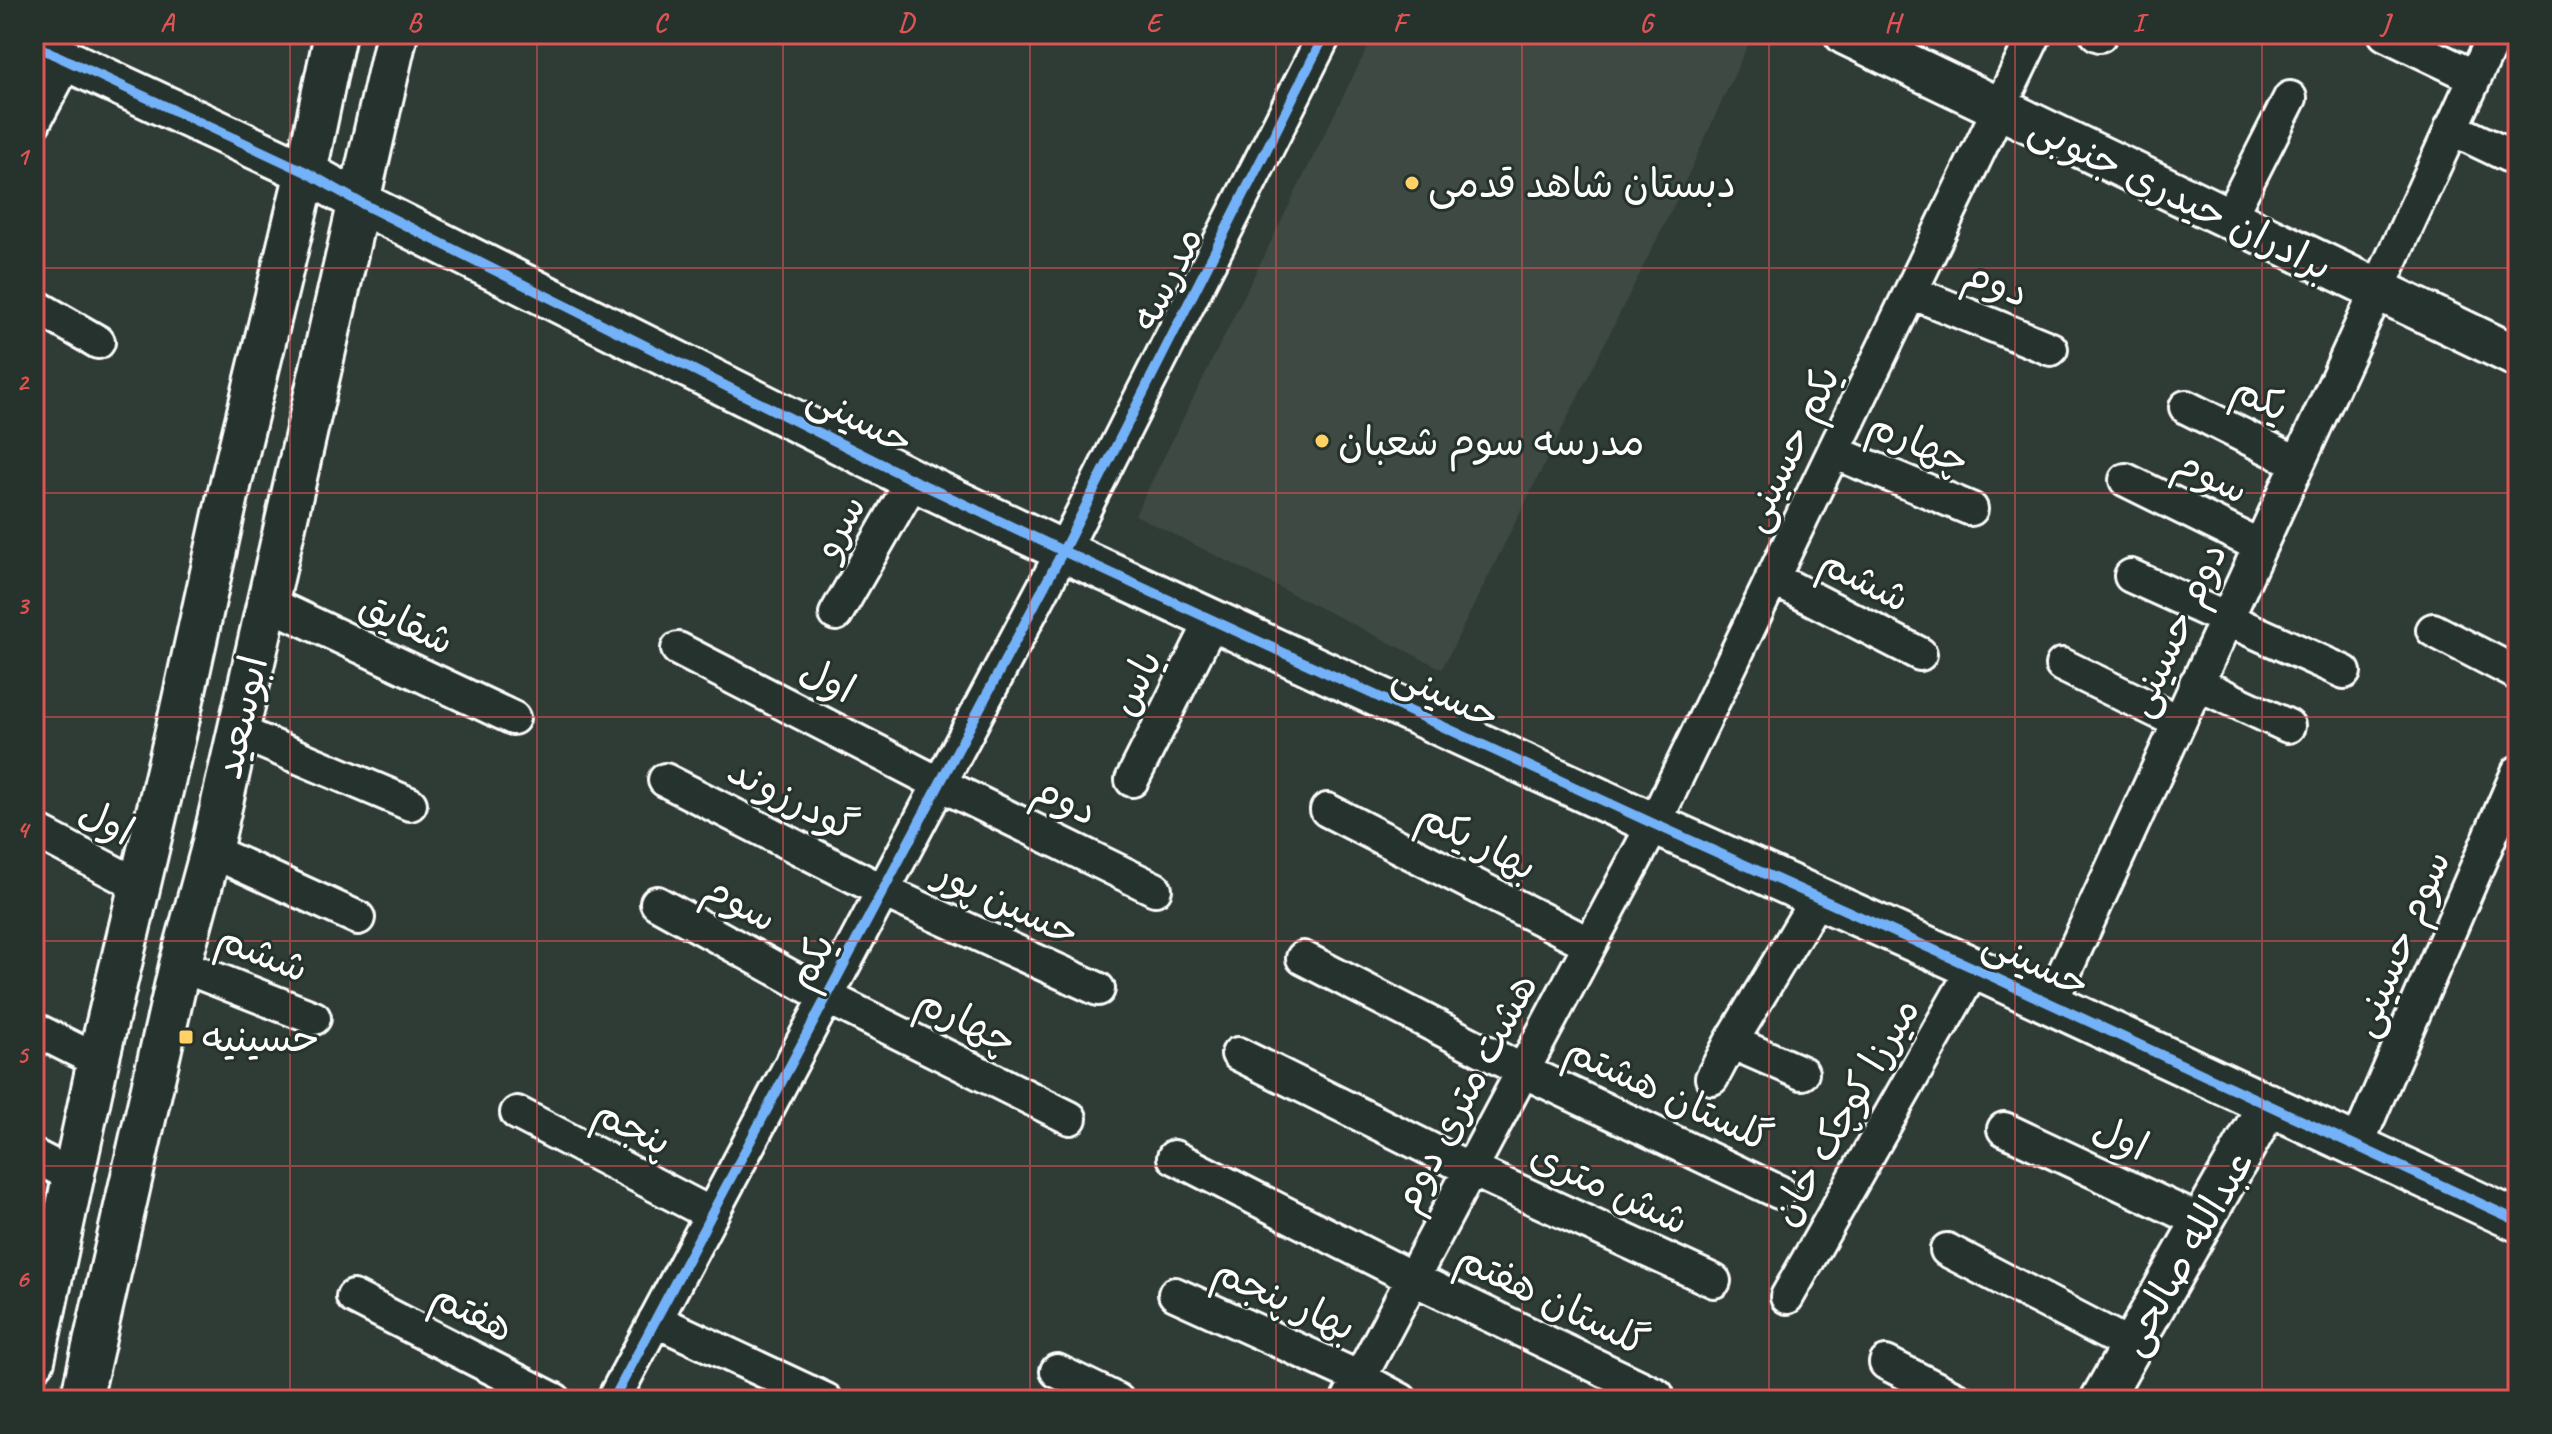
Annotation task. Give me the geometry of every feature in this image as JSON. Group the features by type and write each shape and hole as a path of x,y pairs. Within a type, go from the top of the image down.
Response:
{"street":[{"name":"ابوسعید","path":"34,1360 41,1297 73,1176 231,482 306,172 335,34"},
{"name":"ابوسعید","path":"81,1400 180,965 211,851 397,34"},
{"name":"مدرسه","path":"1063,551 1325,34"},
{"name":"برادران حیدری جنوبی","path":"1845,34 2518,357"},
{"name":"یکم حسینی","path":"1654,824 2035,34"},
{"path":"2385,34 2475,77"},
{"name":"دوم حسینی","path":"2050,1004 2495,34"},
{"name":"حسینی","path":"50,52 306,172 359,202 913,480 1212,621 1974,968 2518,1221"},
{"path":"34,122 50,52"},
{"path":"2229,218 2290,98"},
{"path":"2451,128 2518,160"},
{"name":"دوم","path":"1911,292 2051,349"},
{"path":"34,305 98,342"},
{"name":"یکم","path":"2186,407 2298,463"},
{"name":"چهارم","path":"1834,452 1971,509"},
{"name":"سرو","path":"836,614 913,480"},
{"name":"سوم","path":"2126,480 2260,546"},
{"name":"یکم","path":"613,1400 1063,551"},
{"path":"2131,576 2344,672"},
{"name":"ششم","path":"1772,578 1920,654"},
{"name":"شقایق","path":"266,602 513,718"},
{"name":"یاس","path":"1132,780 1212,621"},
{"path":"2433,630 2518,674"},
{"name":"اول","path":"678,649 940,784"},
{"path":"2062,665 2179,722"},
{"path":"2196,683 2288,726"},
{"path":"237,731 410,804"},
{"name":"سوم حسینی","path":"2356,1147 2518,772"},
{"name":"گودرزوند","path":"665,780 883,891"},
{"name":"دوم","path":"940,784 1155,889"},
{"name":"بهار یکم","path":"1327,810 1590,944"},
{"name":"هشت متری دوم","path":"1354,1389 1654,824"},
{"name":"اول","path":"34,830 140,886"},
{"path":"211,851 358,918"},
{"name":"حسین پور","path":"883,891 1098,989"},
{"path":"1712,1078 1818,897"},
{"name":"سوم","path":"657,903 827,997"},
{"name":"گلستان هشتم","path":"1303,958 1523,1071 1779,1192"},
{"name":"ششم","path":"180,965 314,1018"},
{"name":"میرزا کوچک خان","path":"1787,1297 1974,968"},
{"name":"چهارم","path":"827,997 1070,1118"},
{"path":"34,1029 98,1061"},
{"path":"1731,1042 1802,1073"},
{"name":"شش متری","path":"1238,1054 1470,1169 1714,1281"},
{"name":"عبدالله صالحی","path":"2101,1400 2269,1104"},
{"name":"پنجم","path":"517,1113 711,1214"},
{"name":"اول","path":"2004,1129 2202,1222"},
{"path":"34,1156 73,1176"},
{"name":"گلستان هفتم","path":"1174,1157 1412,1278 1657,1395"},
{"path":"1947,1250 2131,1346"},
{"name":"بهار پنجم","path":"1175,1294 1354,1389 1401,1400"},
{"name":"هفتم","path":"353,1297 555,1400"},
{"path":"655,1320 826,1400"},
{"path":"1886,1363 1959,1400"},
{"path":"1057,1371 1117,1400"}],"shaded area":[{"path":"1374,34 1753,34 1678,197 1442,669 1135,515"}],"cycle path":[{"path":"613,1400 1063,551 1325,34"},
{"path":"34,45 306,172 359,202 913,480 2518,1221"}],"place":[{"name":"دبستان شاهد قدمی","path":"1412,183"},
{"name":"مدرسه سوم شعبان","path":"1322,441"},
{"name":"حسینیه","path":"186,1037"}]}
